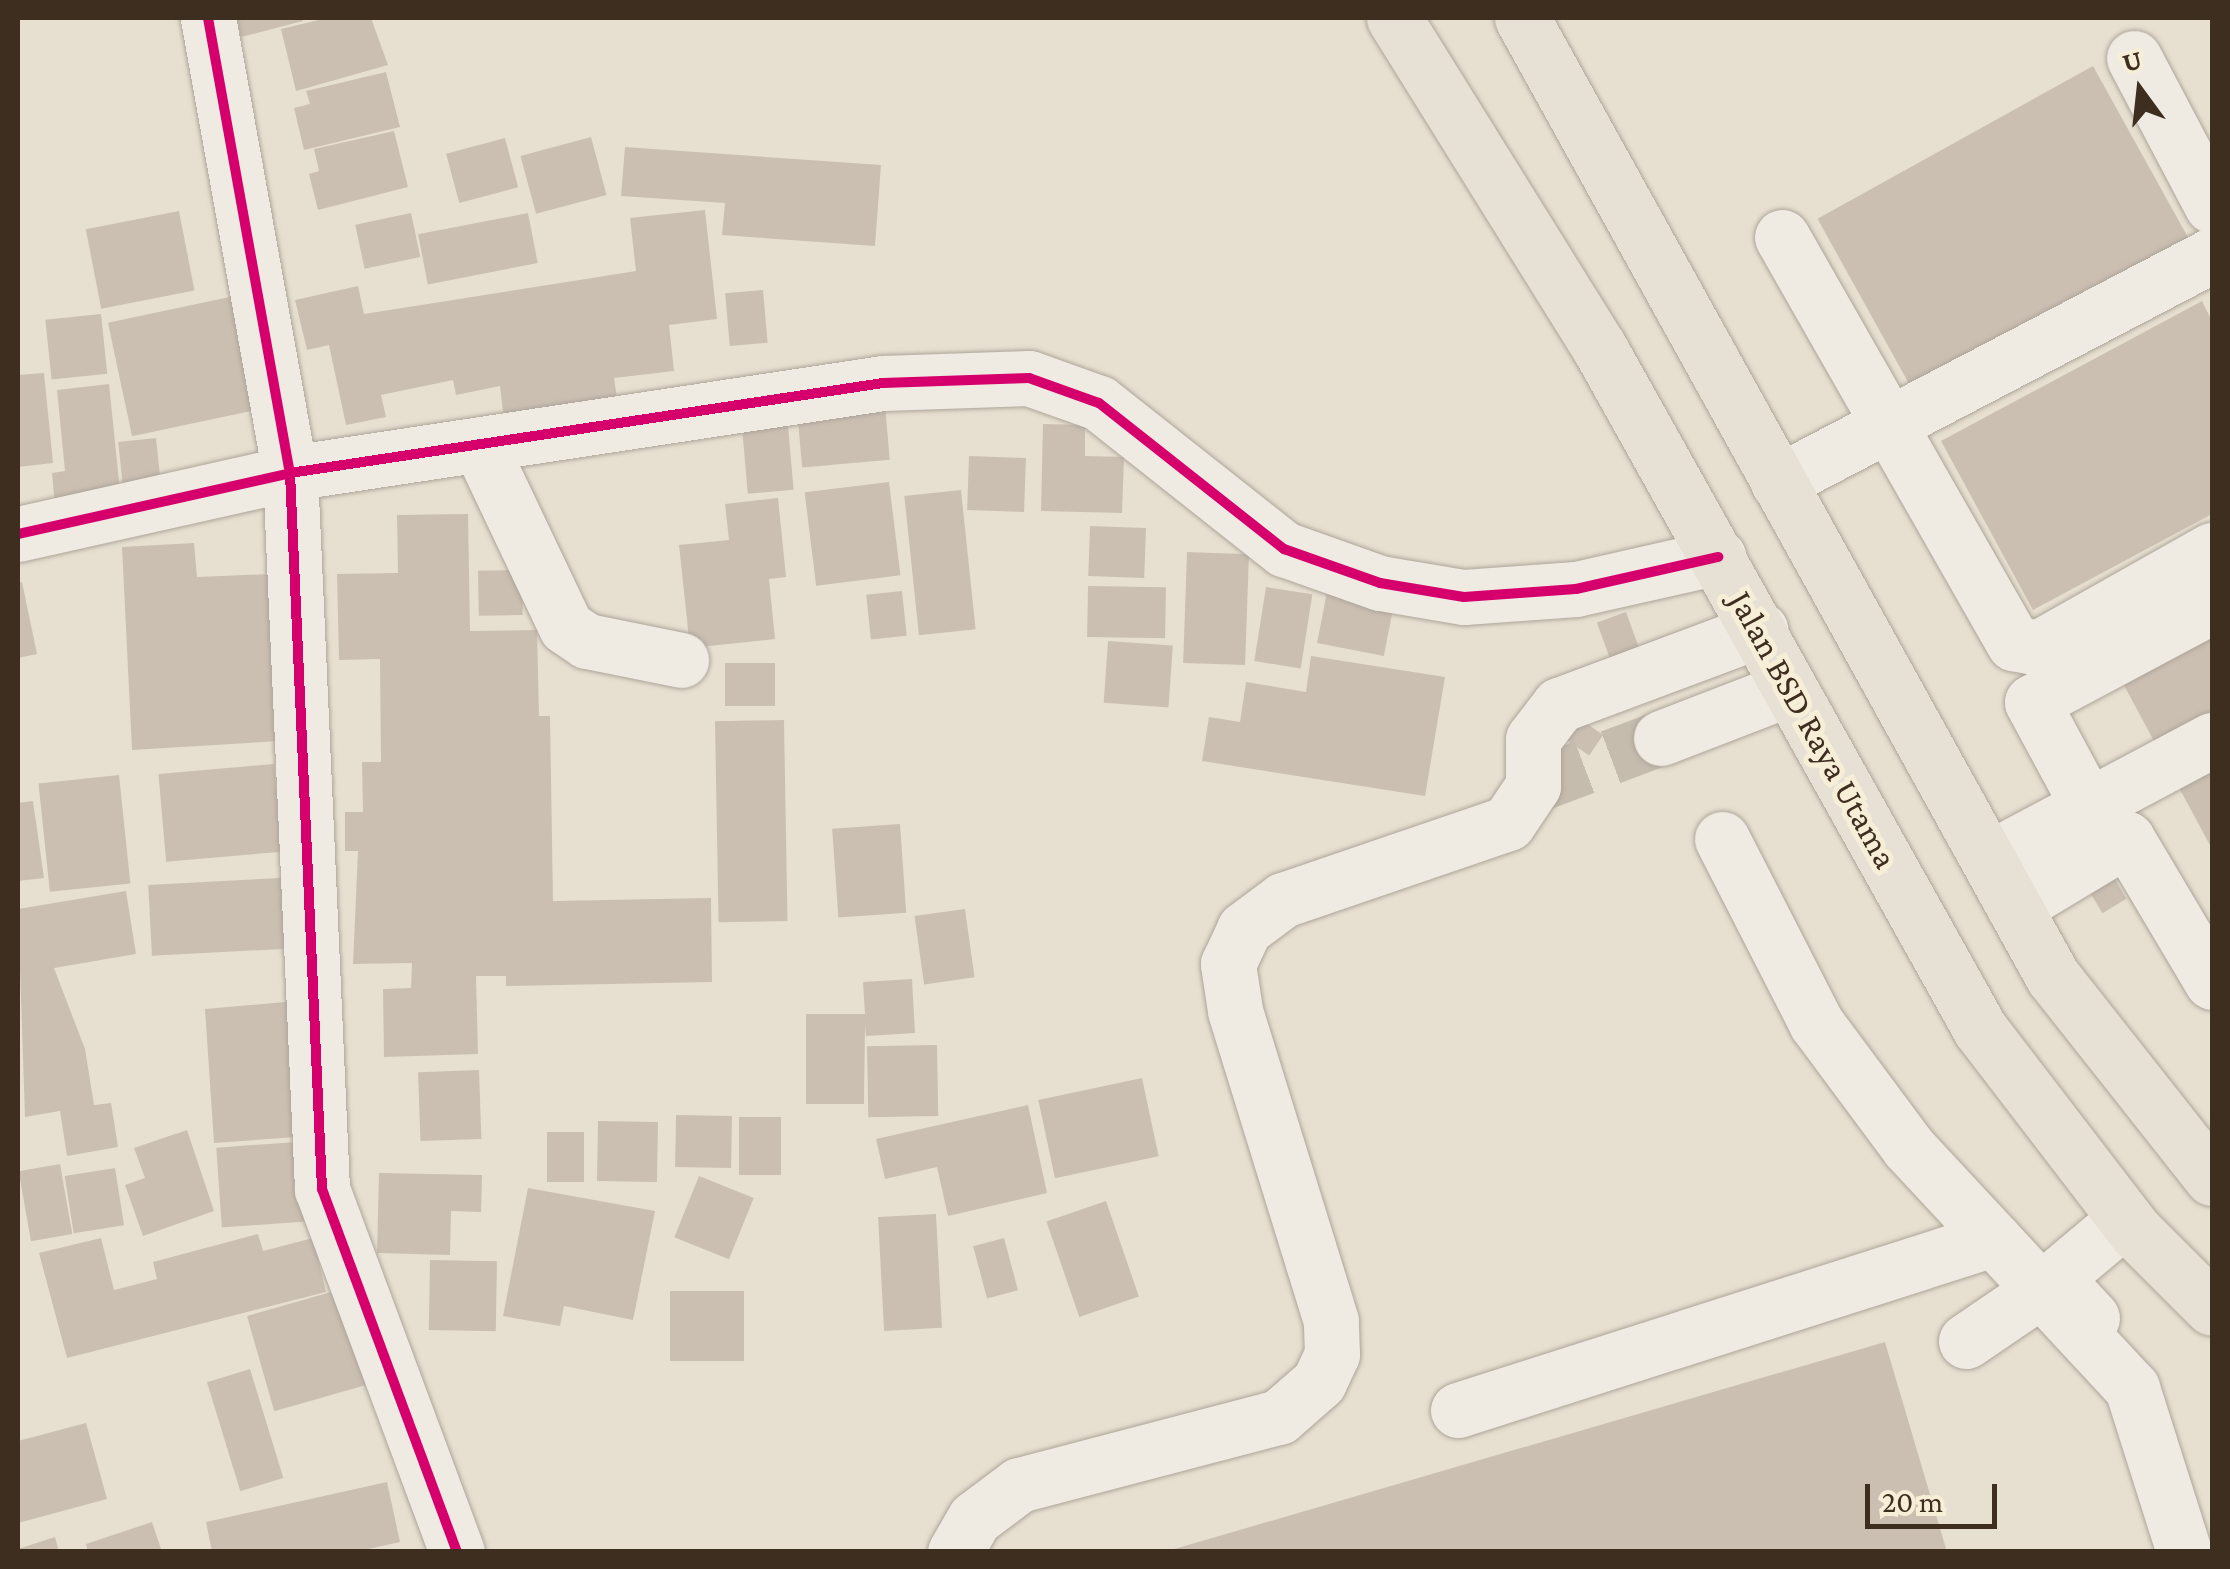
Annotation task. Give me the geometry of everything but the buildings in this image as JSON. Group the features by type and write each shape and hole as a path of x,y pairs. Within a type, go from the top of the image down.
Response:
{"main road":[{"name":"Jalan BSD Raya Utama","path":"1394,18 1718,557 1980,1030 2125,1218 2212,1308"},
{"path":"1522,18 2014,907 2107,1052 2212,1178"}],"street":[{"path":"208,18 290,473 322,1189 457,1552"},
{"path":"2134,58 2212,206"},
{"path":"1782,237 2014,644 2038,648 2212,550"},
{"path":"1778,482 1890,428 2212,255"},
{"path":"18,534 290,473 883,383 1029,378 1099,403 1284,549 1380,583 1464,597 1557,591 1718,557"},
{"path":"480,446 566,626 587,641 681,660"},
{"path":"2212,606 2032,702 2212,982"},
{"path":"956,1552 974,1518 1019,1485 1279,1417 1319,1382 1332,1354 1331,1321 1228,964 1244,929 1284,900 1508,823 1533,786 1533,739 1559,705 1760,630"},
{"path":"1660,738 1788,689"},
{"path":"2014,907 2108,822 2212,740"},
{"path":"1988,860 2108,822"},
{"path":"1722,839 1816,1023 1908,1148 2132,1388 2184,1552"},
{"path":"2125,1218 2054,1278 2154,1383 2207,1552"},
{"path":"1458,1410 1993,1239"},
{"path":"1966,1341 2041,1290"}],"tunnel":[{"path":"1533,786 1661,738"}],"cycle path":[{"path":"208,18 290,473 322,1189 457,1552"},
{"path":"18,534 290,473 883,383 1029,378 1099,403 1284,549 1380,583 1464,597 1576,589 1718,557"}]}
